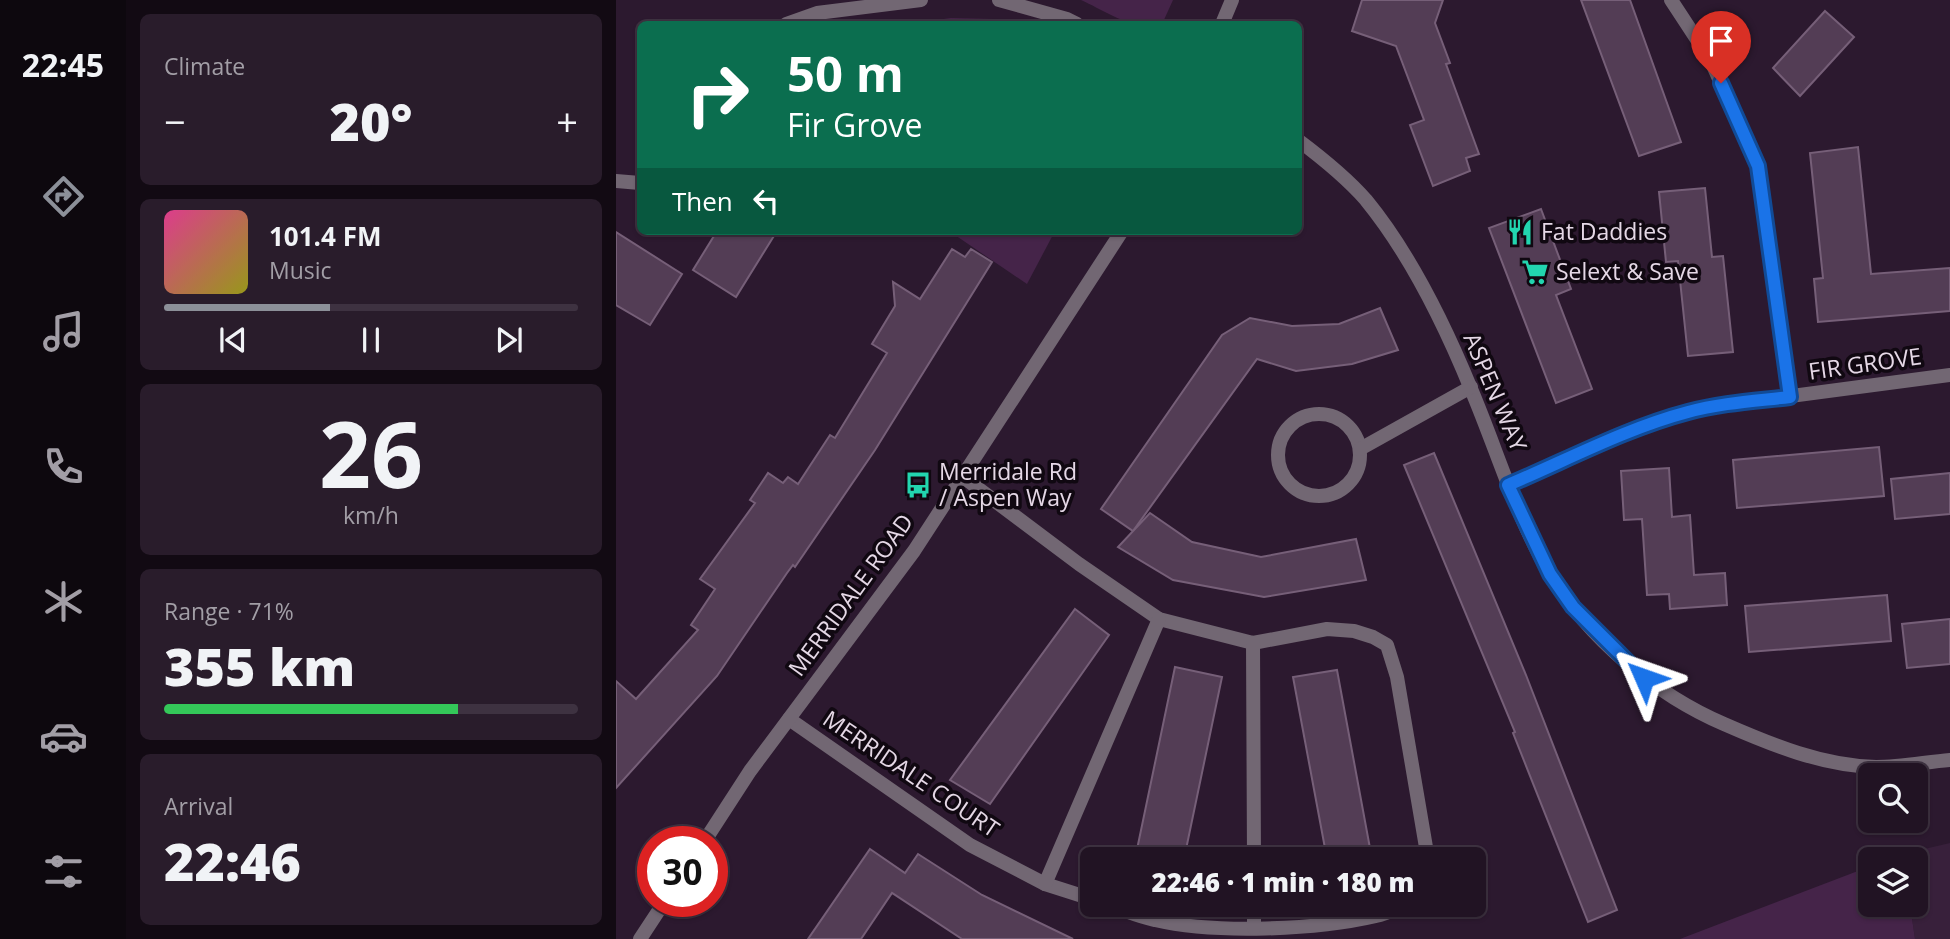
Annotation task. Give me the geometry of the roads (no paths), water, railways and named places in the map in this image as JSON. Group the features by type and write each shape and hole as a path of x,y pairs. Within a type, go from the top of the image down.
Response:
{"street":[{"path":"794,21 817,13 921,0"},
{"path":"999,0 1070,21"},
{"path":"1223,21 1232,0"},
{"path":"1671,0 1711,61 1758,166 1790,397"},
{"name":"ASPEN WAY","path":"1302,143 1326,161 1365,199 1398,245 1422,283 1471,387 1508,485 1550,574 1573,607 1644,678 1692,710 1758,739 1814,758 1875,766 1950,761"},
{"path":"616,181 637,183"},
{"name":"MERRIDALE ROAD","path":"714,826 750,771 914,551 1119,235"},
{"name":"FIR GROVE","path":"1508,485 1687,412 1950,375"},
{"path":"1360,449 1471,387"},
{"path":"1306,415 1335,417 1347,424 1356,435 1360,449 1357,473 1350,483 1330,496 1315,497 1302,493 1286,479 1277,460 1284,432 1306,415"},
{"path":"963,477 1079,564 1159,619 1253,643 1327,629 1354,631 1387,645 1397,677 1428,847"},
{"path":"1045,884 1159,619"},
{"path":"1253,643 1254,847"},
{"name":"MERRIDALE COURT","path":"789,719 970,845 1045,884 1080,895"},
{"path":"640,939 654,917"},
{"path":"1145,917 1203,927 1254,928 1334,923 1372,917"},
{"path":"1254,917 1254,928"}],"place":[{"name":"Fat Daddies","path":"1520,232"},
{"name":"Selext & Save","path":"1535,272"},
{"name":"Merridale Rd / Aspen Way","path":"918,485"}]}
